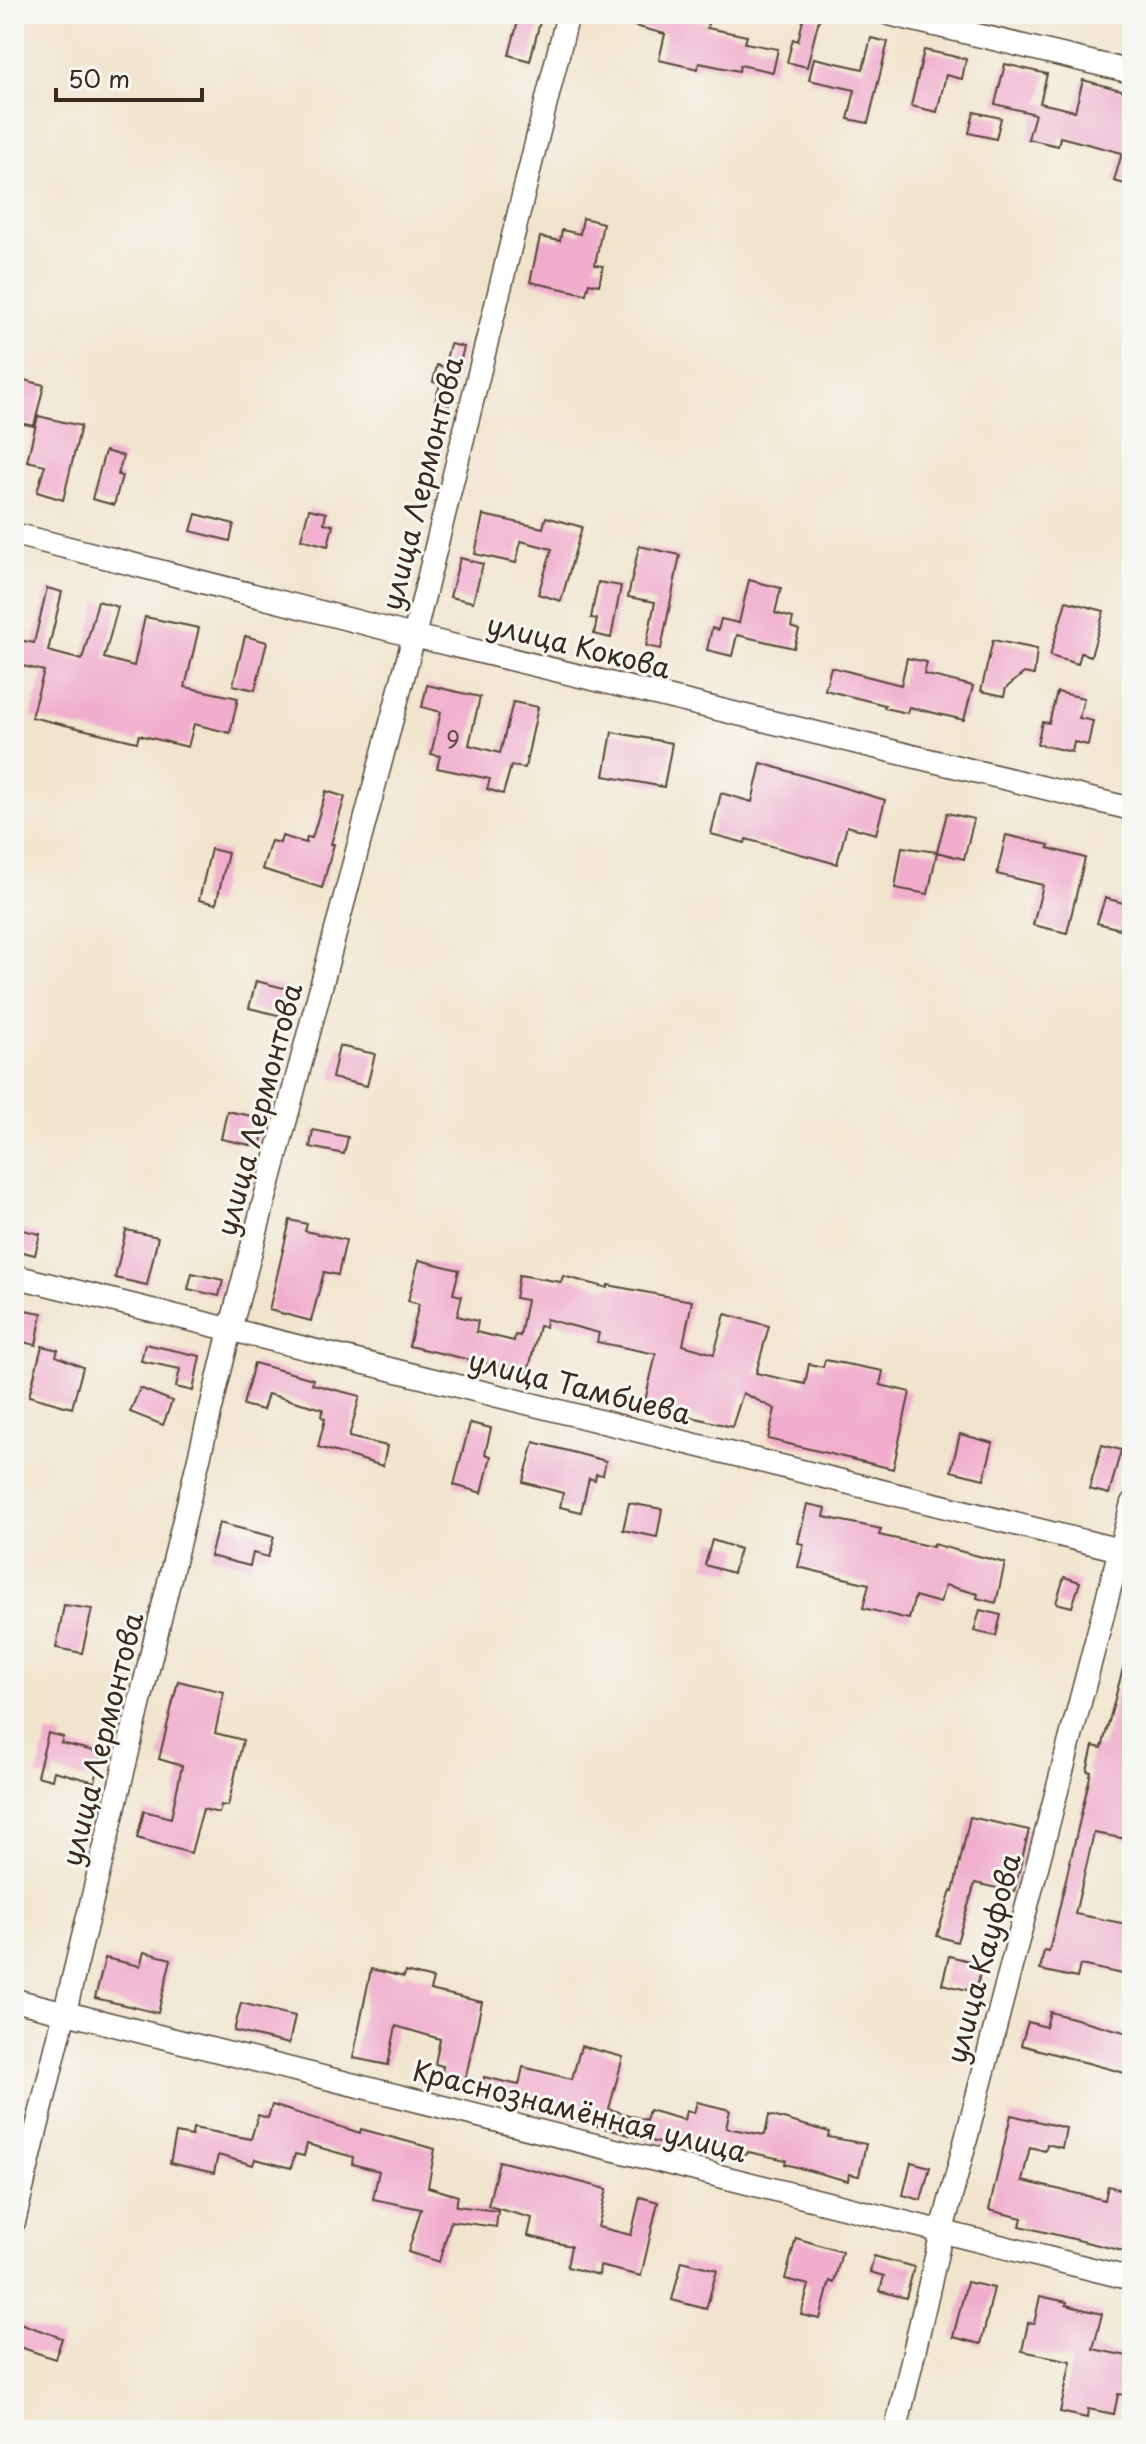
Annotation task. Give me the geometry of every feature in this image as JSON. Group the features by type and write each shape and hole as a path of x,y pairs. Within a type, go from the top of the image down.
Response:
{"street":[{"name":"улица Лермонтова","path":"14,2222 230,1330 414,636 568,14"},
{"path":"889,14 1132,72"},
{"name":"улица Кокова","path":"14,534 414,636 1132,809"},
{"name":"улица Тамбиева","path":"14,1276 1126,1552"},
{"name":"улица Кауфова","path":"896,2430 942,2231 1126,1552 1132,1503"},
{"name":"Краснознамённая улица","path":"14,2000 1132,2279"}],"building":[{"path":"520,14 542,14 530,61 509,55"},
{"path":"609,14 660,14 708,23 707,28 747,36 745,43 778,49 773,72 740,65 739,71 699,63 698,69 659,60 665,34 608,19"},
{"path":"804,16 819,19 807,67 787,62 793,39 798,41"},
{"path":"871,38 888,42 868,123 848,119 855,90 809,80 814,58 863,69"},
{"path":"924,50 966,59 962,79 946,75 937,112 911,106"},
{"path":"1005,64 1047,74 1040,103 1075,111 1083,80 1132,93 1132,186 1114,181 1122,153 1060,137 1058,146 1028,139 1035,114 995,104"},
{"path":"974,112 1001,118 996,139 969,133"},
{"path":"583,218 603,223 595,265 603,266 599,285 589,283 586,294 530,282 540,237 560,241 562,230 580,234"},
{"path":"450,344 464,347 449,405 435,401 440,384 433,382 437,365 444,367"},
{"path":"16,378 44,385 34,426 14,422"},
{"path":"38,416 81,426 63,500 37,492 45,465 27,461"},
{"path":"105,451 123,456 118,475 122,476 114,505 92,499"},
{"path":"309,509 326,513 324,523 333,525 328,546 301,539"},
{"path":"196,514 234,524 230,541 191,531"},
{"path":"483,515 543,528 546,517 582,527 561,601 538,594 552,549 521,541 516,563 475,554"},
{"path":"639,546 680,555 661,649 646,646 655,602 628,597"},
{"path":"460,558 483,564 473,602 450,597"},
{"path":"749,580 781,588 775,613 793,618 791,627 799,630 794,648 737,635 732,656 707,650 712,628 718,630 721,619 739,623"},
{"path":"598,582 621,586 611,638 594,634 597,619 591,618"},
{"path":"47,588 62,592 48,651 82,660 98,601 118,607 104,658 134,666 145,617 199,628 185,687 238,698 230,733 194,724 188,747 139,735 137,742 31,717 44,671 14,664 14,639 34,643"},
{"path":"1066,601 1104,611 1091,656 1081,653 1078,664 1050,656"},
{"path":"245,636 267,642 255,690 233,685"},
{"path":"993,640 1037,649 1034,675 1024,673 1006,688 1004,696 981,691"},
{"path":"907,658 927,662 924,674 973,686 964,720 909,707 907,713 825,690 831,667 901,685"},
{"path":"427,685 480,697 469,745 500,753 513,702 538,707 525,768 511,766 503,794 487,789 490,779 437,768 440,756 431,754 441,712 422,707"},
{"path":"1057,692 1084,698 1079,718 1093,721 1088,745 1074,742 1072,752 1037,744 1042,722 1049,723"},
{"path":"612,732 672,743 664,787 604,776"},
{"path":"761,763 885,800 876,834 847,826 837,864 746,839 745,843 711,834 721,793 752,802"},
{"path":"326,791 345,797 322,888 262,869 271,841 280,843 282,836 306,843 307,837 312,838"},
{"path":"947,813 974,819 964,859 937,852"},
{"path":"1006,835 1049,845 1048,848 1085,858 1067,933 1033,925 1043,885 997,874"},
{"path":"902,847 937,852 928,894 895,888"},
{"path":"211,849 228,853 216,904 199,900"},
{"path":"1105,898 1127,904 1120,929 1097,923"},
{"path":"256,981 296,991 290,1018 249,1008"},
{"path":"339,1046 375,1054 367,1086 332,1078"},
{"path":"227,1111 266,1119 260,1147 221,1139"},
{"path":"313,1130 348,1137 344,1154 310,1147"},
{"path":"290,1220 307,1224 305,1231 346,1240 338,1275 324,1272 311,1321 269,1310"},
{"path":"14,1228 40,1234 35,1255 14,1250"},
{"path":"126,1230 158,1237 147,1285 115,1278"},
{"path":"419,1260 459,1270 453,1294 462,1296 457,1316 478,1321 476,1332 514,1341 515,1335 520,1336 527,1300 515,1298 519,1275 561,1282 563,1276 608,1288 608,1285 692,1301 683,1345 714,1354 725,1314 769,1326 756,1373 805,1384 809,1364 823,1367 825,1360 883,1371 880,1385 910,1392 893,1469 768,1439 775,1409 743,1393 732,1427 644,1405 656,1354 597,1342 599,1333 546,1319 545,1327 539,1326 528,1373 409,1346 419,1304 408,1301"},
{"path":"192,1273 223,1280 219,1296 188,1289"},
{"path":"19,1309 42,1313 36,1345 14,1340"},
{"path":"145,1344 200,1356 193,1391 176,1387 180,1369 141,1361"},
{"path":"42,1346 58,1350 56,1356 83,1367 72,1408 29,1396"},
{"path":"254,1363 313,1379 312,1384 360,1396 349,1437 387,1446 383,1466 318,1447 325,1419 321,1416 323,1409 268,1394 263,1410 243,1405"},
{"path":"140,1388 172,1401 163,1425 130,1412"},
{"path":"470,1423 491,1428 485,1454 491,1456 482,1493 454,1485"},
{"path":"960,1434 993,1443 984,1479 951,1471"},
{"path":"534,1442 606,1461 603,1475 596,1474 595,1480 589,1478 581,1512 560,1507 563,1493 523,1482"},
{"path":"1102,1445 1121,1450 1109,1494 1089,1489"},
{"path":"629,1503 662,1509 657,1537 623,1530"},
{"path":"807,1504 826,1508 824,1517 881,1529 879,1535 933,1547 933,1544 1005,1563 996,1603 977,1598 978,1594 945,1585 940,1603 915,1596 909,1619 863,1608 869,1584 798,1567 804,1544 798,1543"},
{"path":"219,1523 274,1537 268,1557 253,1553 250,1566 210,1556"},
{"path":"712,1540 740,1549 733,1573 705,1565"},
{"path":"1064,1577 1080,1582 1072,1607 1056,1603"},
{"path":"64,1605 92,1609 82,1653 56,1648"},
{"path":"980,1610 1001,1615 996,1636 974,1631"},
{"path":"1127,1653 1132,1654 1132,1840 1094,1833 1075,1914 1132,1925 1123,1974 1080,1965 1077,1978 1040,1970 1044,1951 1049,1952 1091,1772 1087,1771 1093,1746 1102,1748"},
{"path":"178,1681 224,1692 215,1733 243,1740 228,1806 221,1805 219,1813 203,1809 191,1853 137,1838 144,1811 171,1818 182,1766 159,1759"},
{"path":"48,1733 63,1737 61,1743 102,1753 95,1782 54,1771 52,1780 37,1776"},
{"path":"970,1817 1029,1830 1014,1892 975,1883 957,1942 937,1936 953,1892"},
{"path":"144,1952 171,1959 158,2013 95,1998 105,1958 140,1966"},
{"path":"949,1956 982,1964 976,1992 942,1984"},
{"path":"371,1969 404,1977 405,1972 433,1979 430,1990 482,2002 465,2081 441,2076 443,2066 435,2064 440,2039 396,2026 388,2065 353,2058"},
{"path":"241,2003 295,2016 289,2044 234,2031"},
{"path":"1050,2012 1132,2034 1132,2075 1021,2045 1028,2022 1046,2027"},
{"path":"581,2046 623,2057 609,2109 646,2120 649,2110 684,2120 686,2111 694,2113 697,2102 730,2110 726,2128 765,2135 769,2115 829,2132 828,2137 866,2144 859,2176 849,2174 848,2181 785,2164 786,2160 748,2152 721,2150 720,2153 667,2140 666,2145 480,2094 484,2077 519,2085 523,2067 572,2079"},
{"path":"272,2105 360,2133 361,2129 435,2149 428,2187 458,2196 456,2206 498,2211 496,2227 451,2221 439,2262 408,2252 421,2209 373,2199 379,2171 352,2164 353,2157 307,2144 304,2156 295,2154 291,2168 255,2159 253,2165 218,2155 214,2173 170,2163 176,2133 192,2136 193,2128 251,2139 258,2115 268,2118"},
{"path":"1011,2115 1066,2128 1062,2148 1047,2144 1045,2151 1030,2147 1022,2181 1105,2200 1108,2186 1128,2192 1124,2209 1132,2218 1132,2232 1127,2252 1020,2226 1022,2218 989,2210"},
{"path":"499,2161 607,2189 598,2227 631,2235 640,2197 658,2202 641,2276 600,2266 599,2275 567,2267 571,2246 528,2236 532,2218 488,2206"},
{"path":"911,2162 930,2167 921,2200 903,2195"},
{"path":"796,2238 842,2252 820,2319 801,2315 809,2285 785,2279"},
{"path":"874,2256 914,2267 906,2298 880,2291 884,2276 870,2272"},
{"path":"682,2261 717,2270 706,2309 672,2300"},
{"path":"967,2282 994,2288 981,2344 953,2337"},
{"path":"1040,2296 1102,2314 1093,2349 1132,2357 1127,2395 1118,2394 1114,2414 1088,2409 1087,2418 1060,2412 1071,2361 1022,2351 1028,2323 1034,2324"},
{"path":"14,2321 62,2338 55,2359 14,2345"}]}
